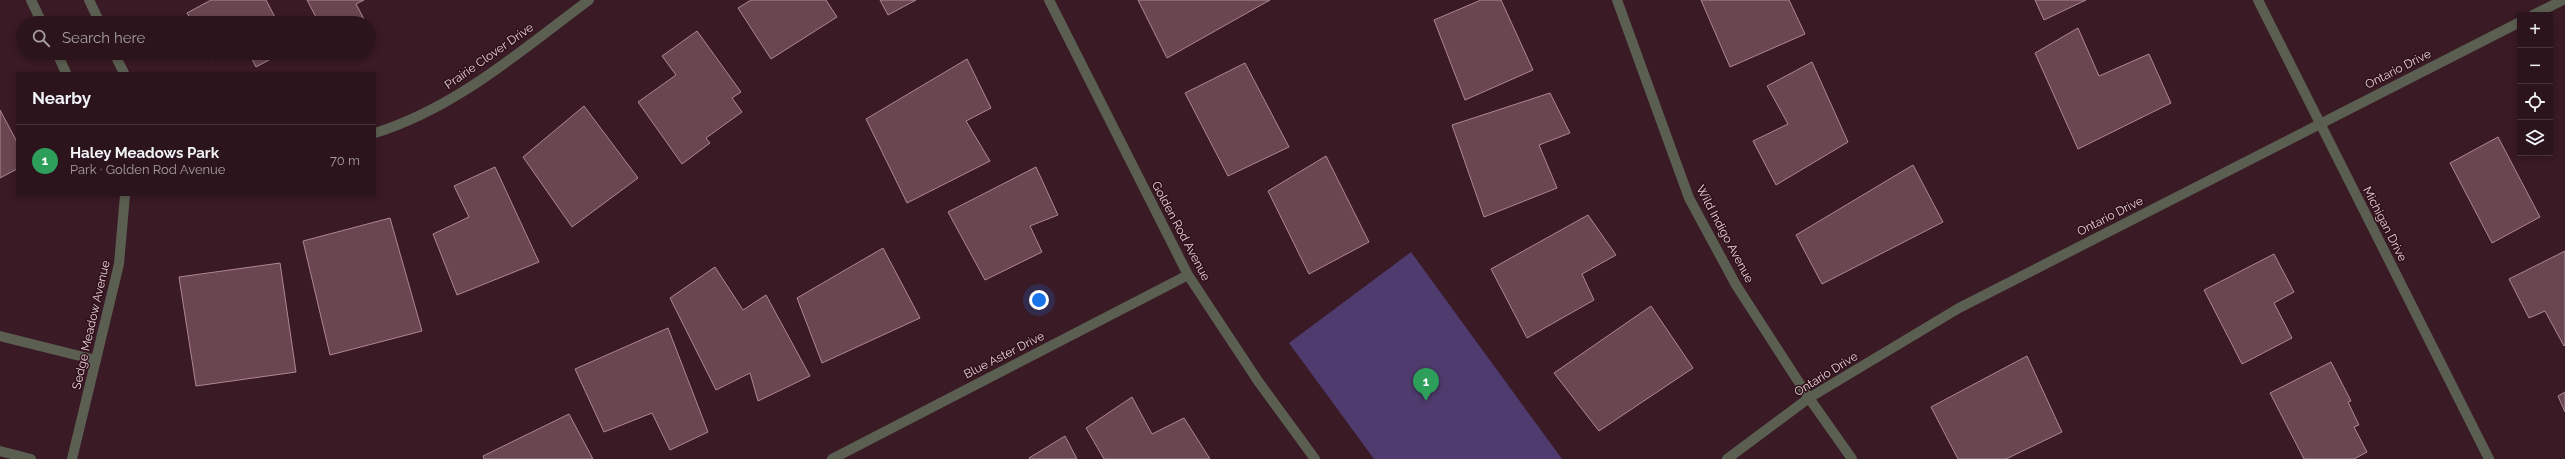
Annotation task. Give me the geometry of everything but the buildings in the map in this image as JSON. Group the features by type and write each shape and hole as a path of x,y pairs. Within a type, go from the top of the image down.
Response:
{"street":[{"path":"31,0 39,16"},
{"path":"89,0 97,16"},
{"name":"Prairie Clover Drive","path":"376,133 389,128 463,92 589,0"},
{"name":"Golden Rod Avenue","path":"1049,0 1188,275 1258,381 1315,459"},
{"name":"Wild Indigo Avenue","path":"1617,0 1689,198 1736,285 1809,398 1852,459"},
{"name":"Michigan Drive","path":"2258,0 2319,124 2489,459"},
{"path":"2540,12 2563,0"},
{"name":"Ontario Drive","path":"1727,459 1809,398 1959,308 2517,24"},
{"path":"60,60 66,72"},
{"path":"118,60 124,72"},
{"name":"Sedge Meadow Avenue","path":"72,459 119,264 125,196"},
{"name":"Blue Aster Drive","path":"832,459 1188,275"},
{"path":"0,336 96,360"},
{"path":"0,451 31,459"}],"shaded area":[{"path":"1411,252 1562,459 1374,459 1289,343"}],"place":[{"name":"Haley Meadows Park","path":"1426,401"}]}
